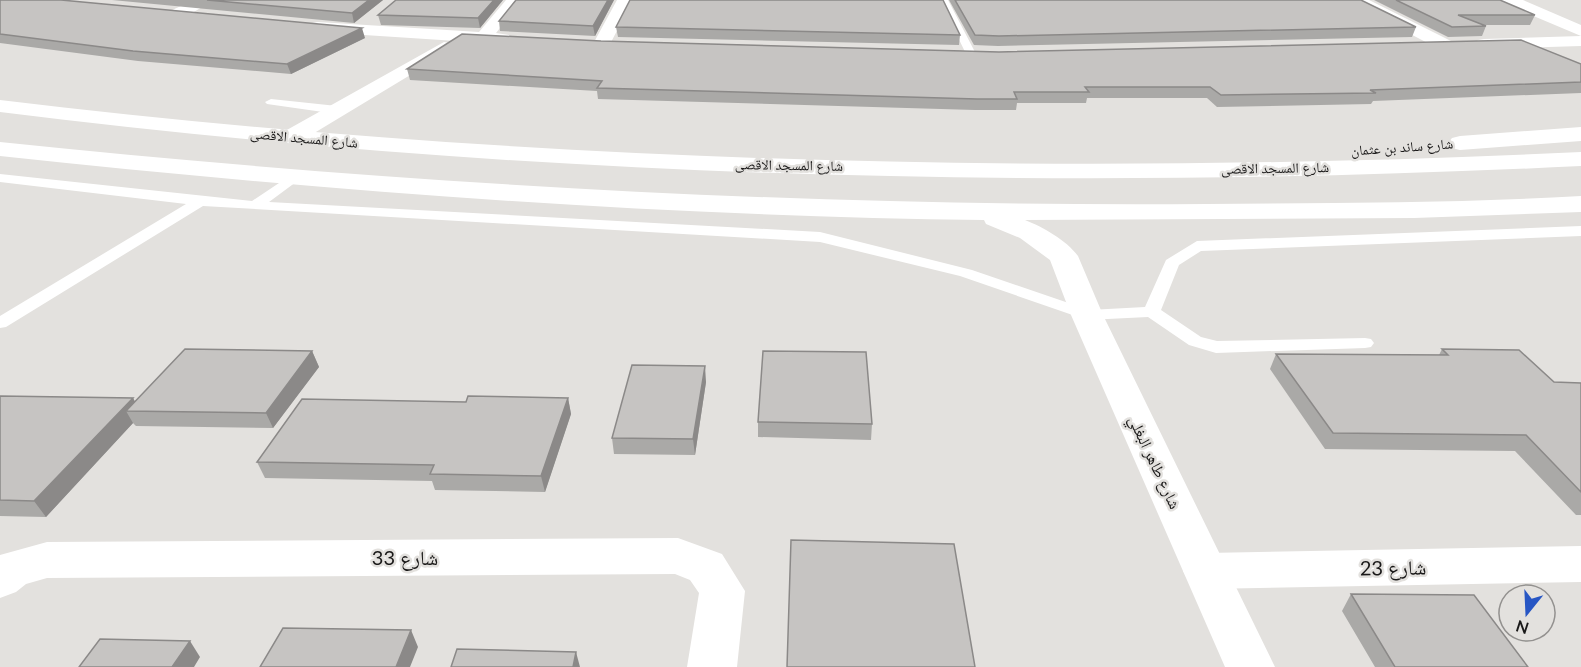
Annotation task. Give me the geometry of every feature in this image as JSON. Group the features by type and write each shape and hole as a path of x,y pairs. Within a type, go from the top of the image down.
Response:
{"main road":[{"path":"176,15 206,0"},
{"path":"483,38 514,0"},
{"path":"625,0 596,44 626,45"},
{"path":"1357,0 1447,46"},
{"path":"1509,0 1581,31"},
{"path":"1541,0 1581,16"},
{"path":"153,12 210,18"},
{"path":"359,31 382,12"},
{"path":"302,26 458,38 518,40"},
{"path":"293,136 458,38"},
{"path":"1412,46 1581,41"},
{"path":"947,53 980,54"},
{"name":"شارع المسجد الاقصى","path":"0,106 114,121 355,143 660,162 1152,170 1581,159"},
{"path":"0,142 138,153 172,145 179,139 172,134 114,121"},
{"name":"شارع ساند بن عثمان","path":"1152,170 1322,153 1581,134"},
{"path":"0,149 291,179 542,198 982,213 1081,214 1581,204"},
{"path":"465,192 381,180 374,174 376,167 402,159 660,162"},
{"path":"982,213 1030,232 1063,256 1069,233 1081,214"},
{"name":"شارع طاهر البغلي","path":"1063,256 1087,315 1250,667"},
{"name":"شارع 33","path":"0,579 11,570 47,560 678,556 706,567 722,591 712,667"},
{"name":"شارع 23","path":"1206,571 1581,564"}],"lane":[{"path":"944,0 980,54"},
{"path":"271,102 337,110"},
{"path":"0,178 200,202 255,206 820,237 966,273 1087,315 1152,312 1195,341 1216,347 1365,342"},
{"path":"255,206 291,179"},
{"path":"0,323 200,202"},
{"path":"1152,312 1172,263 1197,246 1581,231"}],"building":[{"path":"0,0 61,0 362,28 287,64 133,51 0,34"},
{"path":"207,0 369,0 352,13"},
{"path":"396,0 494,0 478,18 378,15"},
{"path":"516,0 608,0 593,26 499,21"},
{"path":"630,0 943,0 960,35 616,27"},
{"path":"955,0 1361,0 1416,27 975,35"},
{"path":"1396,0 1500,0 1535,15 1458,15 1486,26 1452,27"},
{"path":"462,34 601,41 999,52 1521,40 1581,64 1581,82 1370,90 1376,93 1221,95 1210,87 1085,87 1089,92 1014,92 1017,99 977,99 597,88 602,81 407,69"},
{"path":"185,349 312,351 266,413 126,411"},
{"path":"1442,349 1519,350 1554,382 1581,383 1581,492 1526,435 1333,433 1276,354 1448,355"},
{"path":"763,351 866,352 872,424 758,422"},
{"path":"632,365 705,366 693,439 612,438"},
{"path":"0,396 133,398 34,501 0,500"},
{"path":"468,396 568,398 541,476 430,474 434,465 257,462 302,399 466,402"},
{"path":"791,540 954,544 975,667 787,667"},
{"path":"1351,594 1474,595 1497,626 1497,643 1510,643 1528,667 1395,667"},
{"path":"283,628 411,630 396,667 260,667"},
{"path":"100,639 190,641 172,667 79,667"},
{"path":"457,649 576,652 573,667 451,667"}]}
